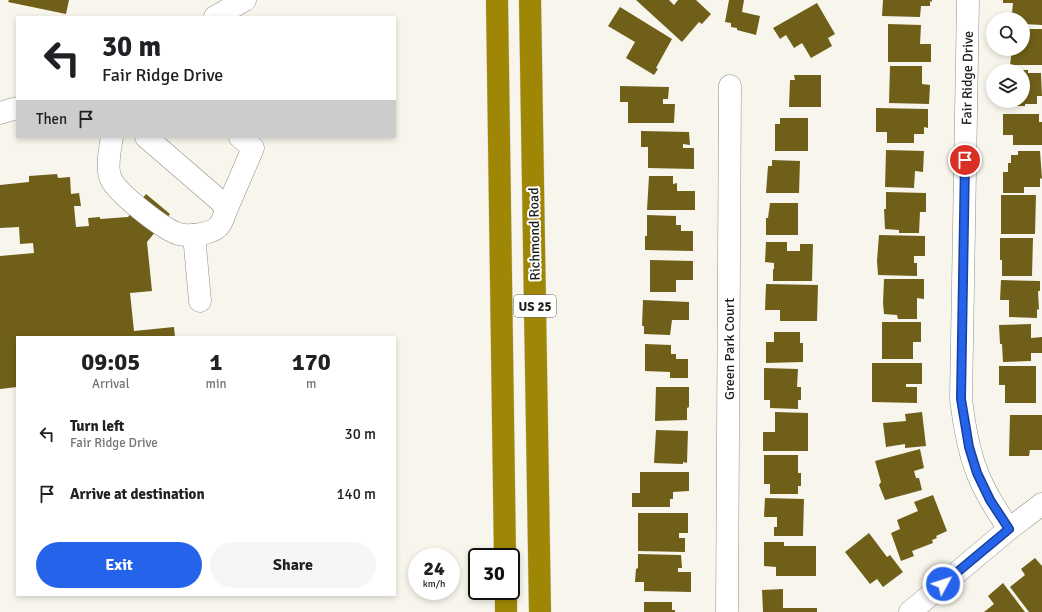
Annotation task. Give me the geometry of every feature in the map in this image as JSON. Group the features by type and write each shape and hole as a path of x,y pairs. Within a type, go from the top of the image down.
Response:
{"highway":[{"name":"US 25","path":"497,0 505,548"},
{"name":"Richmond Road","path":"530,0 540,612"},
{"path":"506,600 506,612"}],"street":[{"path":"217,16 245,0"},
{"name":"Fair Ridge Drive","path":"968,0 961,399 969,447 977,473 990,500 1009,529"},
{"name":"Green Park Court","path":"727,612 730,86"},
{"path":"0,112 16,108"},
{"path":"112,138 109,156 111,179 120,191 164,227 178,234 194,235 203,234 219,226 253,148 241,138"},
{"path":"147,138 227,207"},
{"path":"194,235 200,301"},
{"path":"910,612 1009,529 1042,504"}],"building":[{"path":"9,0 69,0 66,14 8,2"},
{"path":"636,0 669,0 674,5 678,0 696,0 711,14 702,24 699,22 682,42"},
{"path":"729,0 744,0 742,12 760,16 756,35 737,30 737,28 731,27 731,23 725,22"},
{"path":"883,0 932,0 932,2 930,1 930,6 921,6 920,17 882,16"},
{"path":"1003,0 1042,0 1042,25 1030,24 1030,12 1012,12 1013,3 1003,3"},
{"path":"817,3 835,34 828,38 832,46 811,58 802,43 794,48 786,35 780,39 773,28"},
{"path":"620,7 672,39 656,68 658,69 654,75 626,58 635,42 608,26"},
{"path":"888,24 921,25 920,44 931,44 931,62 888,62"},
{"path":"1030,29 1042,29 1042,65 1010,64 1011,56 1030,56"},
{"path":"890,66 922,66 922,84 930,85 929,104 889,103"},
{"path":"1030,73 1041,73 1042,96 1037,96 1037,104 1030,104"},
{"path":"794,75 821,75 821,107 789,107 790,80 795,80"},
{"path":"620,86 669,87 668,99 663,99 663,104 675,104 674,123 628,123 628,102 620,102"},
{"path":"876,108 928,109 928,128 924,127 924,134 914,134 914,143 887,143 887,132 876,132"},
{"path":"1003,114 1039,114 1039,122 1042,122 1042,145 1013,145 1013,135 1003,135"},
{"path":"780,118 808,118 808,151 775,151 775,124 780,124"},
{"path":"641,131 689,132 690,145 683,144 683,148 694,148 694,169 648,168 648,147 641,147"},
{"path":"886,150 924,151 923,172 915,171 914,188 885,187"},
{"path":"1018,151 1040,151 1042,179 1040,178 1040,187 1024,187 1024,193 1003,193 1003,172 1008,172 1008,163 1011,163 1011,155 1018,155"},
{"path":"772,160 800,161 799,193 766,193 768,166 772,166"},
{"path":"57,174 58,178 70,177 71,194 79,193 81,206 74,206 76,227 89,226 88,218 100,217 100,219 128,217 146,194 170,214 147,242 152,291 130,293 134,331 174,327 175,336 16,336 16,387 0,389 0,256 34,253 33,243 20,244 19,227 0,228 0,185 29,182 29,176"},
{"path":"649,176 673,176 673,184 677,183 677,191 695,191 695,210 647,210"},
{"path":"886,192 926,193 926,212 920,212 919,233 899,233 899,230 885,229 884,209 886,209"},
{"path":"1001,195 1036,195 1035,234 1001,234"},
{"path":"770,203 798,203 798,235 766,235 766,218 768,218"},
{"path":"647,215 676,216 676,225 681,225 681,231 693,231 693,251 645,250"},
{"path":"879,235 925,236 925,256 914,256 914,263 917,263 917,276 878,275 877,261"},
{"path":"1000,238 1033,238 1032,276 1002,276"},
{"path":"766,242 787,242 787,251 800,251 800,244 813,244 812,281 773,281 774,263 765,262"},
{"path":"650,260 693,261 693,280 676,280 676,292 650,292"},
{"path":"884,279 924,279 924,299 917,298 917,319 898,319 897,315 884,314"},
{"path":"1001,280 1040,281 1040,291 1038,291 1039,310 1037,309 1037,318 1009,317 1009,300 1000,300"},
{"path":"766,284 818,285 817,321 780,321 780,310 765,310"},
{"path":"643,300 689,302 689,320 672,320 670,335 644,334 644,326 642,326"},
{"path":"882,322 921,322 921,342 913,342 913,359 882,359"},
{"path":"1031,324 1031,338 1042,337 1042,353 1031,353 1031,361 1003,362 999,325"},
{"path":"774,332 800,332 800,343 803,343 803,362 766,363 766,342 774,342"},
{"path":"645,344 671,345 671,354 676,354 676,359 688,359 688,378 670,378 670,372 645,371"},
{"path":"872,363 922,363 922,384 906,384 906,387 917,387 917,403 872,402"},
{"path":"999,366 1036,366 1036,403 1005,403 1005,385 999,385"},
{"path":"764,368 798,369 797,387 801,387 801,400 798,400 798,409 770,408 770,400 764,400"},
{"path":"656,387 689,387 689,407 687,408 687,420 655,421"},
{"path":"775,412 808,413 808,451 763,451 763,432 775,432"},
{"path":"922,412 926,446 905,448 905,444 886,447 883,423 906,421 905,414"},
{"path":"1010,415 1042,415 1042,450 1030,450 1029,456 1009,456"},
{"path":"656,430 688,431 687,463 654,463"},
{"path":"920,449 924,468 914,471 916,478 919,478 922,490 885,500 879,485 881,482 875,461"},
{"path":"764,455 798,455 798,473 801,473 801,486 798,486 798,494 770,494 770,484 764,484"},
{"path":"640,472 689,472 689,491 673,492 673,499 670,499 670,507 632,507 632,493 640,493"},
{"path":"933,495 947,531 936,536 937,538 932,540 933,543 912,551 914,556 901,561 891,533 900,529 897,520 918,511 914,502"},
{"path":"765,498 804,499 803,536 774,536 774,527 777,527 777,517 764,517"},
{"path":"638,513 688,513 688,533 679,533 679,538 685,538 685,552 638,551"},
{"path":"869,533 887,557 890,555 903,572 883,587 877,579 870,584 845,552"},
{"path":"764,542 784,542 784,546 816,546 816,576 776,576 776,567 764,566"},
{"path":"638,554 681,555 682,568 678,568 678,572 691,572 691,592 644,591 644,582 635,582 636,569 638,568"},
{"path":"1035,558 1042,566 1042,612 1029,612 1010,587 1025,575 1021,569"},
{"path":"1003,583 1025,612 984,612 994,604 988,596"},
{"path":"783,589 783,608 817,608 817,612 763,612 762,590"},
{"path":"644,602 672,602 672,610 675,610 675,612 644,612"}],"route":[{"path":"943,584 1009,529 990,500 977,473 964,424 961,399 965,160"}]}
